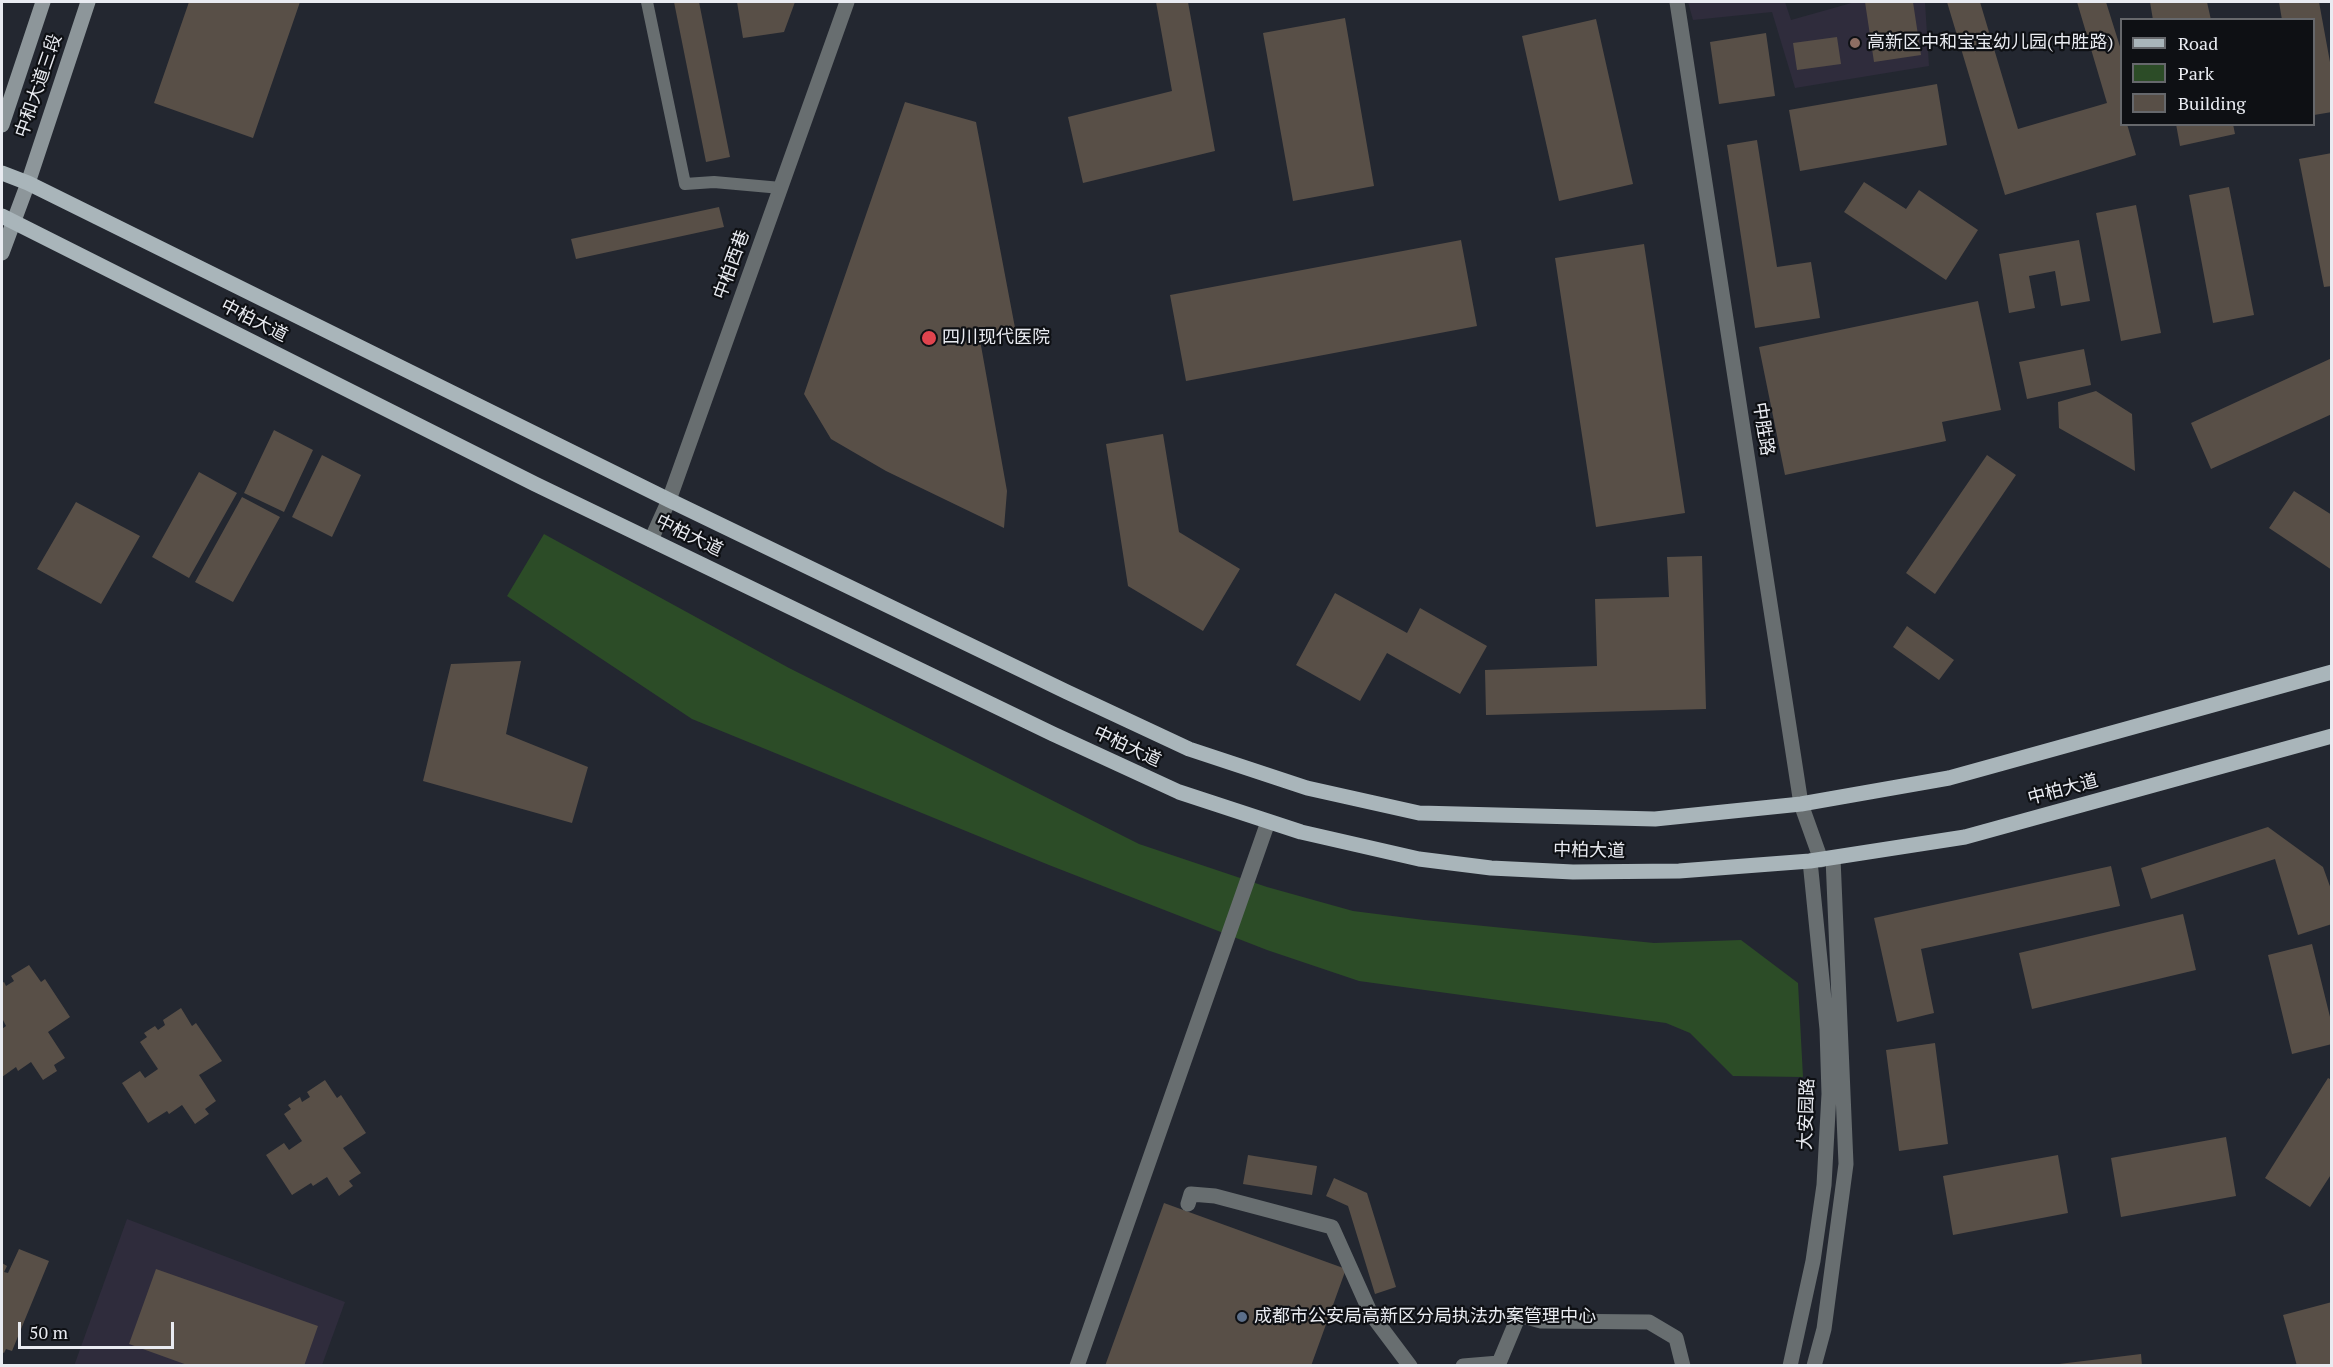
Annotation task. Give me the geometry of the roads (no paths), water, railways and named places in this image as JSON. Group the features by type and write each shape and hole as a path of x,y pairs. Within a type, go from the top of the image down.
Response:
{"main road":[{"name":"中和大道三段","path":"2,125 43,2"},
{"name":"中和大道三段","path":"2,253 7,219 28,183 88,2"},
{"name":"中柏大道","path":"2,173 28,183 669,500 1189,749 1307,788 1419,813 1655,819 1801,804 1949,778 2331,672"},
{"name":"中柏大道","path":"7,219 535,484 1179,792 1301,832 1419,858 1491,868 1573,872 1679,871 1821,859 1965,837 2331,736"}],"street":[{"name":"中柏西巷","path":"651,540 669,500 847,2"},
{"name":"中胜路","path":"1677,2 1801,804 1821,859"},
{"path":"1077,1365 1268,822"},
{"path":"1814,1365 1824,1329 1846,1164 1821,859"},
{"name":"大安园路","path":"1790,1365 1816,1239 1824,1185 1829,1094 1821,859"},
{"path":"1188,1204 1191,1194 1215,1196 1332,1227 1371,1314 1410,1365"},
{"path":"1463,1365 1499,1363 1519,1315 1541,1321 1649,1322 1676,1338 1683,1365"}],"lane":[{"path":"647,2 685,184 714,182 781,188"}],"place":[{"name":"高新区中和宝宝幼儿园(中胜路)","path":"1855,43"},
{"name":"四川现代医院","path":"929,338"},
{"name":"成都市公安局高新区分局执法办案管理中心","path":"1242,1317"}]}
